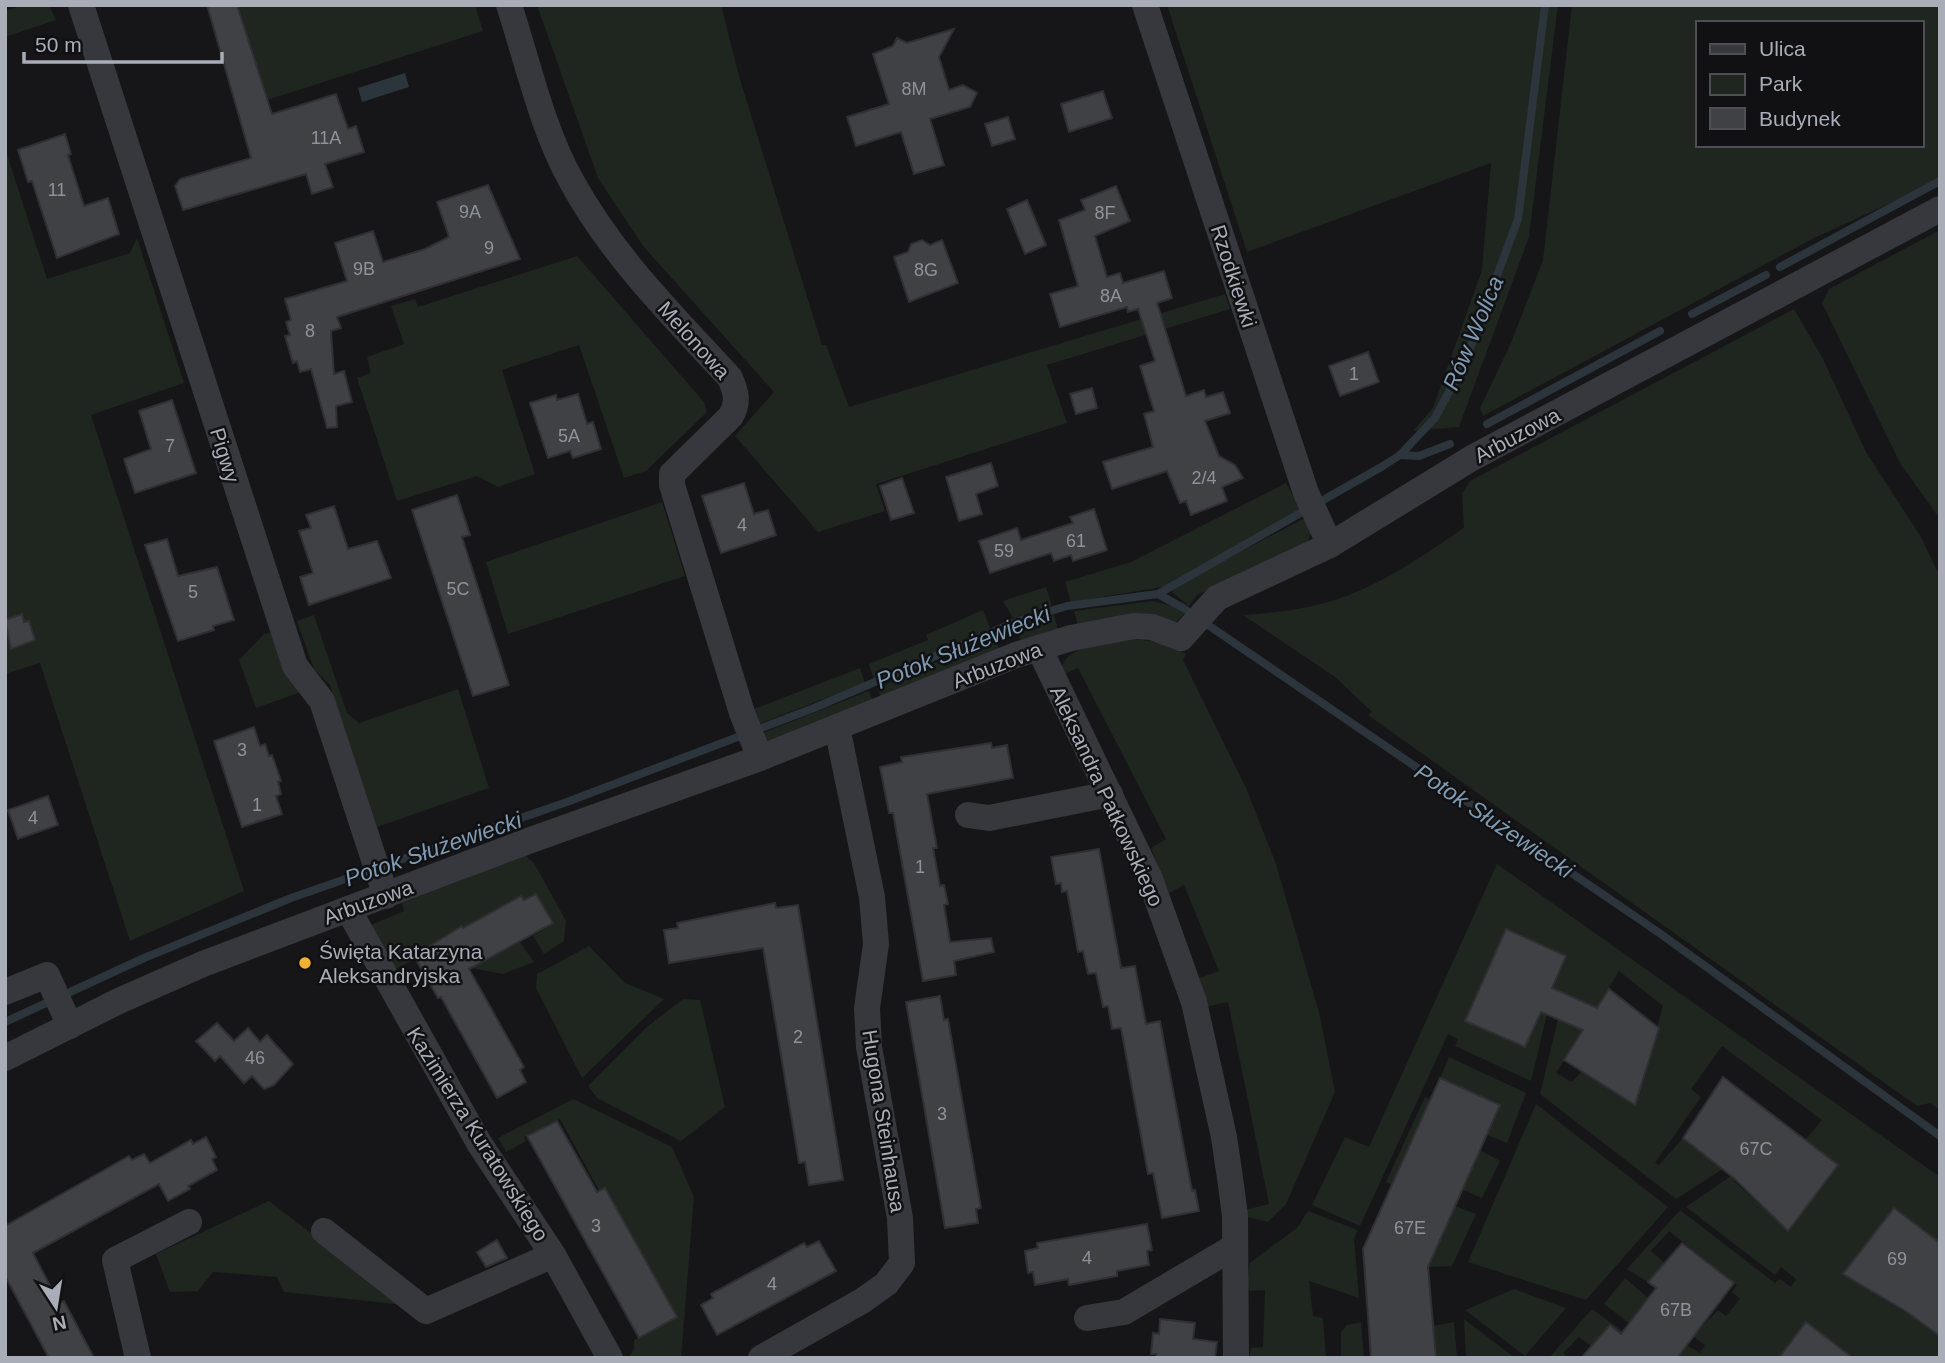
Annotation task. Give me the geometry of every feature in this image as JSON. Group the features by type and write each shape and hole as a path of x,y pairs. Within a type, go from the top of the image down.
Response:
{"street":[{"name":"Pigwy","path":"81,5 295,666 322,701 384,890"},
{"name":"Melonowa","path":"509,5 551,132 571,181 619,257 730,378 735,390 736,407 731,416 673,474 672,485 742,713 758,754"},
{"name":"Rzodkiewki","path":"1145,5 1306,493 1326,538"},
{"name":"Arbuzowa","path":"5,1058 67,1019 348,909 384,890 838,727 1039,648 1118,628 1152,627 1181,638 1208,604 1472,458 1940,209"},
{"name":"Aleksandra Patkowskiego","path":"1039,648 1150,879 1194,1002 1224,1137 1235,1216 1236,1358"},
{"name":"Hugona Steinhausa","path":"761,1358 862,1301 887,1284 902,1263 900,1218 869,1047 867,1008 877,944 872,897 838,727"},
{"path":"968,815 989,818 1110,794"},
{"name":"Kazimierza Kuratowskiego","path":"348,909 479,1143 553,1255 610,1358"},
{"path":"5,992 47,975 67,1019"},
{"path":"138,1358 115,1260 189,1222"},
{"path":"324,1231 426,1311 553,1255"},
{"path":"1087,1318 1124,1312 1234,1247"}],"green space":[{"path":"24,5 49,5 56,20 5,37 5,11"},
{"path":"237,5 475,5 483,31 267,100"},
{"path":"537,5 721,5 739,76 822,345 826,345 849,407 1225,294 1230,309 1047,365 1067,423 876,484 885,511 818,532 735,436 774,392 643,246 598,178"},
{"path":"1167,5 1558,5 1529,237 1459,427 1413,431 1433,408 1482,270 1491,163 1247,252"},
{"path":"1572,5 1940,5 1940,180 1812,239 1483,416 1480,408 1511,343 1543,260"},
{"path":"5,148 47,279 130,253 137,238 184,383 91,415 244,891 130,941 40,663 5,674"},
{"path":"1940,230 1940,519 1900,463 1822,303 1829,289"},
{"path":"577,256 704,402 707,412 646,471 624,478 579,345 502,370 535,474 498,487 477,476 397,501 357,378 371,373 367,357 404,344 391,306 415,299 418,307"},
{"path":"1794,309 1823,359 1866,452 1921,537 1940,577 1940,1110 1930,1103 1917,1106 1368,715 1372,712 1335,677 1243,615 1317,605 1382,580 1464,528 1462,494 1470,481"},
{"path":"1286,483 1302,513 1169,586 1071,602 1065,582 1131,562"},
{"path":"662,502 685,576 508,634 486,562"},
{"path":"1305,518 1311,532 1307,545 1197,595 1189,606 1173,593 1172,588"},
{"path":"1046,587 1052,606 1013,618 1003,601"},
{"path":"1153,601 1172,606 1184,614 1176,622 1078,626 1074,611"},
{"path":"983,610 990,628 874,679 869,664 928,640 926,635"},
{"path":"314,615 347,713 359,723 458,689 489,788 377,827 330,685 314,669 297,621"},
{"path":"1054,615 1059,632 1021,642 1017,627"},
{"path":"273,632 304,691 256,708 239,660 264,634"},
{"path":"995,637 999,649 882,699 877,688"},
{"path":"1132,639 1161,642 1186,654 1183,660 1246,788 1276,864 1320,1016 1335,1092 1286,1204 1268,1222 1247,1217 1245,1210 1269,1204 1228,1002 1206,1007 1197,979 1219,971 1184,885 1169,893 1151,848 1166,839 1078,668 1064,674 1061,669 1065,660 1081,649"},
{"path":"860,668 865,683 759,724 754,709"},
{"path":"869,691 873,702 767,745 763,733"},
{"path":"525,855 534,863 566,921 564,941 544,954 533,936 550,926 533,895 396,969 371,925 404,911 402,903"},
{"path":"1497,864 1940,1177 1940,1243 1843,1274 1906,1313 1919,1299 1925,1325 1940,1336 1940,1358 1853,1358 1806,1322 1779,1358 1677,1358 1687,1345 1700,1353 1705,1345 1693,1336 1718,1310 1726,1316 1740,1299 1732,1292 1737,1285 1669,1231 1651,1251 1665,1263 1648,1282 1627,1269 1680,1210 1775,1283 1780,1279 1791,1287 1796,1279 1781,1267 1775,1275 1686,1207 1741,1169 1734,1181 1788,1231 1838,1166 1805,1140 1822,1120 1722,1046 1691,1089 1701,1097 1655,1163 1659,1165 1683,1138 1717,1165 1732,1163 1676,1199 1540,1094 1558,1019 1583,1030 1556,1073 1572,1082 1582,1071 1635,1104 1663,1006 1619,971 1597,1008 1552,988 1506,930 1465,1021 1525,1047 1541,1012 1547,1014 1531,1081 1455,1046 1458,1039 1448,1034 1360,1226 1312,1205 1345,1137 1369,1147"},
{"path":"520,942 534,962 503,974 471,968"},
{"path":"589,946 625,983 664,999 582,1078 536,988 537,974"},
{"path":"683,999 700,1000 725,1107 681,1141 597,1098 588,1086 647,1027"},
{"path":"1449,1057 1526,1093 1507,1143 1487,1135 1500,1106 1440,1078"},
{"path":"1425,1097 1430,1100 1393,1185 1386,1182"},
{"path":"573,1099 672,1147 694,1197 681,1358 629,1358 634,1349 634,1340 670,1320 560,1119 524,1137 526,1141 506,1152 498,1138"},
{"path":"1536,1104 1668,1207 1586,1300 1468,1262"},
{"path":"1480,1150 1500,1161 1482,1198 1463,1190"},
{"path":"269,1201 405,1305 284,1292 277,1277 213,1272 198,1291 170,1292 156,1254"},
{"path":"1455,1206 1476,1214 1452,1266 1428,1267"},
{"path":"1308,1211 1358,1230 1354,1239 1359,1298 1309,1281 1313,1316 1323,1318 1326,1358 1249,1358 1251,1348 1263,1347 1265,1290 1246,1291 1250,1263 1297,1228"},
{"path":"1625,1278 1648,1298 1629,1323 1604,1304"},
{"path":"1514,1289 1566,1308 1525,1356 1465,1310"},
{"path":"1592,1309 1622,1331 1621,1334 1609,1325 1591,1346 1579,1337 1563,1353 1568,1358 1549,1358"},
{"path":"1464,1319 1515,1358 1466,1358"},
{"path":"1361,1322 1364,1358 1341,1358 1341,1332 1347,1325"},
{"path":"1454,1322 1457,1358 1436,1358 1433,1326"}],"shaded area":[{"path":"405,73 409,87 362,102 358,88"}],"building":[{"path":"207,5 237,5 272,114 336,94 348,129 356,126 364,152 325,164 333,187 312,194 306,174 183,210 175,186 180,179 251,158"},
{"path":"954,29 939,57 949,90 963,85 977,93 970,107 930,119 944,165 914,174 901,132 856,146 847,117 889,104 873,54 893,46 897,38 907,43"},
{"path":"1103,91 1112,118 1069,132 1061,104"},
{"path":"1008,117 1015,139 992,146 985,124"},
{"path":"65,134 71,154 68,155 84,206 108,198 119,234 57,258 32,181 28,182 18,150"},
{"path":"488,185 520,259 337,317 341,328 331,331 334,374 344,371 352,402 336,406 337,427 327,428 311,369 300,372 297,361 293,363 285,336 290,335 286,322 291,320 285,299 347,281 335,243 373,231 383,262 425,249 449,237 437,202"},
{"path":"1116,186 1130,221 1095,236 1107,277 1120,273 1123,283 1164,271 1172,298 1157,303 1186,396 1204,390 1206,397 1223,392 1230,413 1205,421 1219,456 1235,465 1243,478 1222,487 1227,501 1191,515 1186,501 1180,503 1167,471 1112,489 1103,462 1153,447 1144,414 1154,411 1140,366 1155,361 1138,309 1128,312 1127,307 1060,327 1050,294 1078,286 1059,220 1085,210 1081,200"},
{"path":"1027,200 1046,245 1025,254 1007,209"},
{"path":"922,240 930,245 942,240 958,283 909,302 894,257 908,252 911,244"},
{"path":"1368,352 1379,382 1340,396 1329,366"},
{"path":"1092,388 1097,408 1076,414 1070,394"},
{"path":"578,394 587,424 593,422 601,449 573,458 570,451 548,458 530,403 556,395 557,400"},
{"path":"172,400 196,473 135,493 124,459 151,449 139,411"},
{"path":"991,463 998,486 976,494 982,514 959,521 946,477"},
{"path":"902,478 914,513 891,520 880,486"},
{"path":"744,483 754,514 768,510 776,535 721,553 702,496"},
{"path":"457,495 470,535 462,537 509,685 473,696 412,510"},
{"path":"334,506 348,549 377,541 391,578 309,605 300,577 313,573 299,531 311,528 306,515"},
{"path":"1094,509 1107,550 1073,561 1071,555 1054,561 1051,553 990,573 979,541 1017,528 1021,540 1073,523 1070,517"},
{"path":"167,539 178,576 217,567 234,620 213,626 214,630 178,641 145,545"},
{"path":"22,614 24,622 29,621 35,640 11,649 5,620"},
{"path":"254,727 260,746 265,744 269,756 272,755 281,781 278,782 281,794 276,796 282,814 242,827 214,741"},
{"path":"991,743 992,748 1007,745 1013,778 927,794 937,848 933,848 940,886 944,885 948,904 944,905 950,942 991,938 994,952 954,961 956,975 923,981 893,813 889,813 880,767 902,762 901,757"},
{"path":"48,796 58,825 18,839 8,810"},
{"path":"1099,849 1121,968 1135,966 1146,1024 1160,1021 1192,1191 1195,1190 1199,1211 1162,1218 1153,1173 1148,1174 1121,1028 1112,1029 1108,1006 1103,1007 1096,973 1088,974 1083,951 1078,952 1067,891 1062,892 1061,883 1056,884 1051,857"},
{"path":"536,894 553,923 469,969 524,1067 520,1070 526,1082 497,1098 441,997 438,998 414,956 462,926 463,928 521,896 524,900"},
{"path":"775,903 776,908 798,905 843,1180 809,1185 805,1162 799,1163 763,948 669,963 664,930 678,928 677,923"},
{"path":"1506,929 1566,956 1552,988 1597,1008 1609,989 1659,1028 1635,1105 1564,1060 1583,1030 1541,1012 1525,1047 1465,1021"},
{"path":"940,996 944,1020 948,1019 981,1208 976,1209 978,1223 945,1228 906,1002"},
{"path":"217,1023 234,1041 248,1028 260,1042 267,1035 293,1064 274,1085 264,1089 252,1076 244,1083 220,1056 215,1061 196,1041"},
{"path":"1723,1077 1838,1165 1788,1231 1735,1179 1683,1138"},
{"path":"1440,1078 1500,1105 1428,1267 1436,1358 1371,1358 1363,1249"},
{"path":"557,1121 597,1192 605,1188 677,1317 639,1338 527,1136"},
{"path":"206,1137 216,1157 212,1159 217,1170 188,1186 190,1189 168,1201 159,1184 33,1253 59,1303 64,1301 94,1358 49,1358 5,1276 5,1226 129,1156 132,1160 144,1154 150,1163 191,1140 193,1144"},
{"path":"1894,1208 1940,1243 1940,1336 1907,1312 1843,1274"},
{"path":"1147,1224 1152,1250 1147,1251 1149,1265 1117,1271 1117,1276 1069,1285 1068,1279 1035,1285 1033,1272 1028,1273 1025,1251 1038,1248 1037,1243"},
{"path":"497,1240 507,1258 486,1267 477,1252"},
{"path":"819,1241 836,1271 717,1335 701,1305 713,1298 711,1294 804,1243 807,1247"},
{"path":"1682,1243 1734,1283 1677,1358 1581,1358 1610,1325 1621,1334 1656,1288 1648,1282"},
{"path":"1160,1319 1195,1323 1193,1339 1217,1342 1215,1358 1156,1358 1156,1354 1151,1354 1153,1333 1159,1334"},
{"path":"1806,1322 1853,1358 1779,1358"}],"waterway":[{"name":"Rów Wolica","path":"1158,594 1383,466 1400,455 1435,418 1465,362 1518,219 1545,5"},
{"path":"1780,267 1940,181"},
{"path":"1692,314 1766,275"},
{"path":"1487,424 1660,331"},
{"path":"1400,455 1419,456 1450,444"},
{"name":"Potok Służewiecki","path":"5,1022 144,958 291,898 567,802 814,708 1018,621 1067,606 1158,594 1183,608 1658,932 1940,1136"}],"place":[{"name":"Święta Katarzyna Aleksandryjska","path":"305,963"}]}
